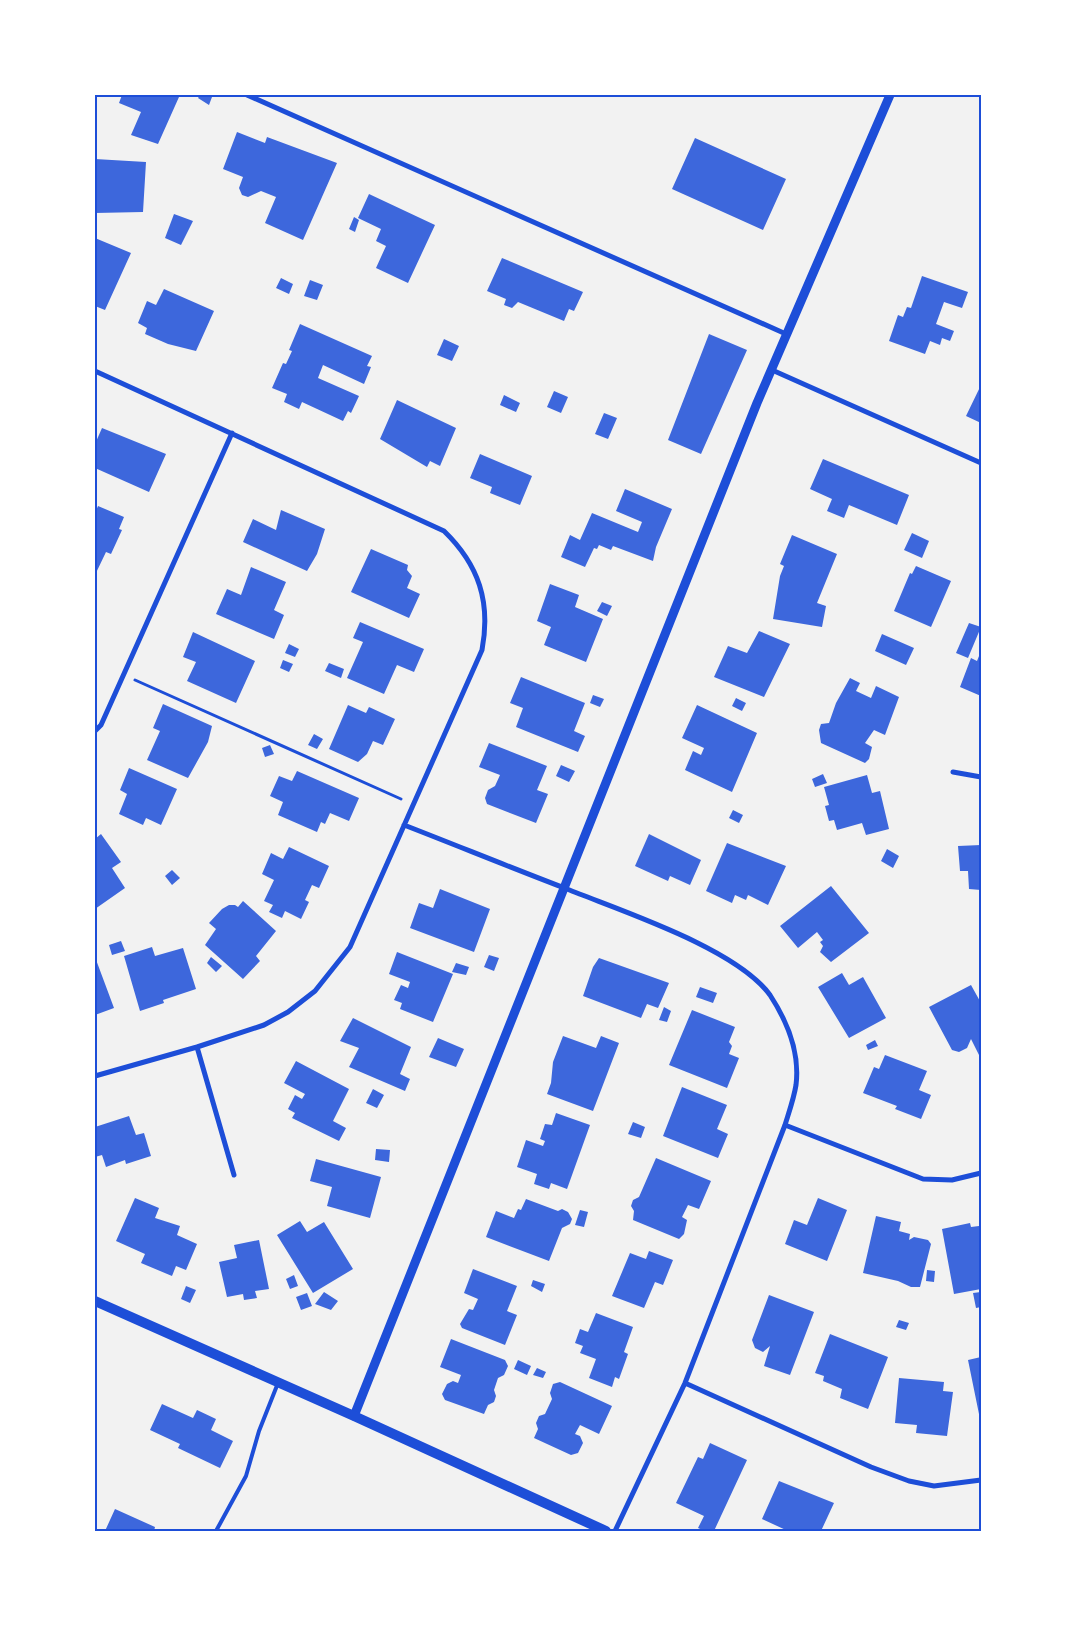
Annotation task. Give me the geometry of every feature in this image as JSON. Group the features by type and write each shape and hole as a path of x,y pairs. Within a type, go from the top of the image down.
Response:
{"main road":[{"path":"95,1301 606,1531"}],"street":[{"path":"246,95 786,334"},
{"path":"354,1416 786,334 890,95"},
{"path":"772,370 981,463"},
{"path":"95,372 444,531 459,546 474,569 484,604 486,626 482,650 350,946 315,991 288,1012 264,1025 197,1047 95,1076"},
{"path":"95,731 101,725 232,433"},
{"path":"953,772 981,777"},
{"path":"404,826 701,945 752,975 769,995 788,1026 795,1056 796,1084 785,1125 685,1383 615,1531"},
{"path":"197,1047 234,1175"},
{"path":"785,1125 923,1179 952,1180 981,1173"},
{"path":"685,1383 871,1467 909,1481 934,1486 981,1480"}],"lane":[{"path":"216,1531 246,1476 259,1431 278,1383"}],"path":[{"path":"123,675 413,805"}],"building":[{"path":"122,95 174,95 179,97 158,144 131,135 141,112 119,103"},
{"path":"200,95 212,97 209,105 198,98"},
{"path":"237,132 265,143 267,137 337,163 303,240 265,223 276,197 261,191 248,197 242,195 239,188 243,177 223,169"},
{"path":"695,138 786,179 763,230 672,189"},
{"path":"95,159 146,162 143,212 95,213"},
{"path":"369,194 435,225 408,283 376,268 386,246 376,241 381,229 358,218"},
{"path":"174,214 193,221 181,245 165,238"},
{"path":"354,217 359,220 355,232 349,229"},
{"path":"95,238 131,253 105,310 95,306"},
{"path":"502,258 583,292 574,311 569,309 564,321 518,302 512,308 504,305 506,299 487,291"},
{"path":"922,276 968,292 962,308 944,302 936,324 954,331 950,341 942,338 940,345 930,341 925,354 889,341 898,315 903,317 907,307 911,308"},
{"path":"281,278 293,284 289,294 276,288"},
{"path":"310,280 323,285 317,300 304,296"},
{"path":"164,289 214,311 196,351 168,344 145,334 147,328 138,323 147,301 156,305"},
{"path":"300,324 372,356 367,366 371,367 364,384 323,365 318,378 359,396 351,413 348,411 343,421 302,402 299,409 284,402 287,394 272,388 283,363 286,364 292,351 289,350"},
{"path":"709,334 747,350 701,454 668,440"},
{"path":"444,339 459,346 452,361 437,355"},
{"path":"981,385 981,423 966,416"},
{"path":"554,391 568,397 561,413 547,407"},
{"path":"504,395 520,403 516,412 500,405"},
{"path":"397,400 456,428 440,466 430,461 427,467 380,439"},
{"path":"604,413 617,418 608,439 595,434"},
{"path":"102,428 166,454 149,492 95,468 95,444"},
{"path":"480,454 532,476 520,505 490,493 492,487 470,478"},
{"path":"823,459 909,495 897,525 849,505 844,518 827,511 832,499 810,489"},
{"path":"625,489 672,509 656,547 653,561 613,546 611,550 599,545 597,549 594,548 585,567 561,557 570,535 580,540 592,513 638,532 642,522 616,511"},
{"path":"98,506 124,517 119,529 122,530 111,554 106,552 95,575 95,513"},
{"path":"281,510 325,529 317,554 307,571 243,542 253,519 276,530"},
{"path":"912,533 929,541 922,558 904,550"},
{"path":"792,535 837,554 817,603 826,606 822,627 773,619 780,576 784,566 780,564"},
{"path":"371,549 408,565 407,570 412,576 407,588 420,594 409,618 351,592"},
{"path":"916,566 951,581 931,627 894,611 910,573 912,574"},
{"path":"251,567 286,582 274,610 284,615 274,639 216,614 227,589 241,595"},
{"path":"550,584 579,595 575,607 603,619 586,662 544,645 551,627 537,621"},
{"path":"602,602 612,606 607,616 597,611"},
{"path":"360,622 424,649 414,672 397,665 384,694 347,678 363,642 353,638"},
{"path":"969,623 981,627 968,658 956,653"},
{"path":"759,631 790,644 764,697 714,677 728,646 747,653"},
{"path":"193,632 255,661 236,703 187,681 196,662 183,657"},
{"path":"882,634 914,648 906,665 875,651"},
{"path":"289,644 299,649 295,657 285,653"},
{"path":"981,651 981,696 960,687 971,658 977,661"},
{"path":"283,660 293,664 289,672 280,668"},
{"path":"329,663 344,669 341,678 325,671"},
{"path":"521,677 585,703 574,731 585,736 578,752 516,727 523,708 510,703"},
{"path":"850,678 860,683 856,691 871,698 876,686 899,697 885,735 874,730 865,743 872,747 869,759 865,763 821,743 819,730 821,724 829,723 836,703"},
{"path":"593,695 604,699 600,707 590,703"},
{"path":"736,698 746,703 742,711 732,706"},
{"path":"163,704 212,726 208,742 188,778 147,760 160,731 153,728"},
{"path":"348,705 366,713 369,707 395,719 383,745 373,741 367,754 358,762 329,749"},
{"path":"697,705 757,733 732,792 685,770 693,751 701,755 704,748 682,738"},
{"path":"314,734 323,739 317,749 308,745"},
{"path":"489,743 547,766 537,790 548,794 536,823 487,804 485,798 488,790 495,786 500,775 479,767"},
{"path":"270,745 274,754 265,757 262,748"},
{"path":"561,765 575,771 569,782 556,776"},
{"path":"129,768 177,789 161,825 146,818 143,825 119,814 127,794 120,790"},
{"path":"297,771 359,798 349,821 330,813 325,824 321,822 317,832 278,815 283,802 270,796 279,776 292,781"},
{"path":"823,774 827,783 815,787 812,779"},
{"path":"867,775 872,793 880,791 889,829 866,835 862,823 837,830 834,820 829,821 825,806 829,805 824,787"},
{"path":"733,810 743,815 739,823 729,818"},
{"path":"101,834 121,862 112,868 125,888 95,909 95,839"},
{"path":"649,834 701,860 690,885 670,876 668,881 635,866"},
{"path":"727,843 786,866 768,905 748,895 746,900 735,895 732,903 706,891"},
{"path":"981,845 981,890 969,889 968,871 960,871 958,846"},
{"path":"289,847 329,866 319,888 312,885 305,900 309,902 301,919 285,911 282,918 269,912 273,905 264,901 274,880 262,874 271,853 283,859"},
{"path":"887,849 899,856 893,868 881,861"},
{"path":"172,870 180,878 172,885 165,876"},
{"path":"831,886 869,933 831,962 820,952 823,946 820,942 823,940 817,932 798,948 780,926"},
{"path":"440,889 490,909 474,952 410,928 419,903 433,908"},
{"path":"243,901 276,931 256,956 260,961 243,979 205,945 216,929 209,923 222,909 229,905 238,907"},
{"path":"121,941 125,951 112,955 109,945"},
{"path":"152,947 155,956 183,948 196,989 163,1000 164,1003 140,1011 124,956"},
{"path":"397,952 453,974 433,1022 400,1009 402,1003 394,1000 401,985 408,988 410,982 389,974"},
{"path":"489,955 499,958 494,971 484,967"},
{"path":"95,957 114,1008 95,1015"},
{"path":"211,957 222,966 216,972 207,963"},
{"path":"599,958 669,983 658,1008 647,1004 641,1018 583,996 593,967"},
{"path":"456,963 469,967 466,975 452,972"},
{"path":"842,973 849,985 863,977 886,1018 849,1038 818,987"},
{"path":"971,985 981,1003 981,1059 971,1039 967,1048 959,1052 952,1050 929,1007"},
{"path":"700,987 717,993 713,1003 696,997"},
{"path":"664,1007 671,1011 667,1022 659,1020"},
{"path":"692,1010 735,1027 729,1042 732,1046 729,1054 739,1058 727,1088 669,1065"},
{"path":"353,1018 411,1047 400,1074 410,1079 405,1091 349,1067 359,1048 340,1041"},
{"path":"563,1036 596,1048 601,1036 619,1043 593,1111 547,1094 551,1083 553,1062"},
{"path":"438,1038 464,1049 456,1067 429,1057"},
{"path":"875,1040 878,1046 868,1050 866,1045"},
{"path":"885,1055 927,1071 919,1090 931,1095 921,1119 895,1109 897,1106 863,1093 874,1067 879,1069"},
{"path":"296,1061 349,1089 333,1121 346,1128 339,1141 292,1118 295,1113 288,1109 295,1095 302,1099 305,1094 284,1083"},
{"path":"682,1087 727,1105 717,1129 728,1134 718,1158 663,1136"},
{"path":"373,1089 384,1095 377,1108 366,1103"},
{"path":"556,1113 590,1125 567,1189 551,1183 549,1189 534,1184 537,1174 517,1167 526,1140 543,1146 545,1141 540,1139 545,1124 552,1125"},
{"path":"129,1116 136,1135 144,1133 151,1156 126,1164 125,1160 106,1167 102,1155 95,1157 95,1127"},
{"path":"633,1122 645,1127 641,1138 628,1134"},
{"path":"376,1149 390,1150 389,1162 375,1160"},
{"path":"656,1158 711,1181 699,1209 688,1205 682,1217 687,1220 684,1234 679,1239 633,1220 634,1211 631,1206 633,1200 639,1197"},
{"path":"316,1159 381,1177 370,1218 327,1206 332,1187 310,1181"},
{"path":"135,1198 159,1208 155,1218 180,1226 177,1235 197,1244 186,1270 176,1266 172,1276 141,1263 145,1254 116,1241"},
{"path":"818,1198 847,1210 827,1261 785,1244 794,1220 807,1225"},
{"path":"526,1199 558,1211 562,1209 568,1212 572,1219 570,1224 562,1228 549,1261 486,1237 496,1211 514,1218 518,1209 521,1210"},
{"path":"580,1210 588,1212 584,1227 575,1225"},
{"path":"876,1216 901,1222 899,1231 910,1234 909,1240 914,1237 928,1240 931,1244 920,1287 911,1287 898,1281 863,1273"},
{"path":"300,1221 307,1232 324,1222 353,1269 313,1293 277,1235"},
{"path":"970,1223 971,1227 979,1226 981,1229 981,1289 954,1294 942,1229"},
{"path":"259,1240 269,1289 255,1291 257,1298 244,1300 243,1294 227,1297 219,1262 237,1258 234,1245"},
{"path":"649,1251 673,1260 663,1285 655,1282 644,1308 612,1296 630,1253 646,1259"},
{"path":"473,1269 517,1286 507,1311 517,1315 505,1345 462,1328 460,1324 469,1309 473,1310 478,1299 464,1293"},
{"path":"927,1270 935,1271 934,1282 926,1281"},
{"path":"294,1275 298,1286 290,1289 286,1279"},
{"path":"533,1280 545,1284 542,1292 531,1286"},
{"path":"186,1286 196,1290 190,1303 181,1299"},
{"path":"324,1292 338,1301 331,1310 315,1304"},
{"path":"981,1292 981,1307 976,1308 973,1293"},
{"path":"307,1293 312,1306 301,1310 296,1297"},
{"path":"769,1295 814,1312 790,1375 764,1366 770,1346 763,1352 755,1348 752,1340"},
{"path":"596,1313 633,1327 624,1352 628,1354 619,1379 615,1377 612,1387 589,1378 596,1359 580,1353 583,1346 575,1343 580,1329 588,1332"},
{"path":"899,1320 909,1323 906,1330 896,1327"},
{"path":"830,1334 888,1357 868,1409 840,1398 842,1389 823,1381 824,1376 815,1373"},
{"path":"451,1339 505,1360 508,1366 504,1375 498,1378 494,1390 496,1396 494,1402 488,1405 484,1414 445,1400 442,1394 447,1384 453,1381 458,1383 461,1375 440,1367"},
{"path":"981,1357 981,1419 980,1419 968,1360"},
{"path":"518,1360 531,1366 527,1375 514,1369"},
{"path":"537,1368 546,1372 543,1378 533,1375"},
{"path":"899,1378 944,1382 943,1391 953,1392 947,1436 916,1433 917,1425 895,1423"},
{"path":"560,1382 612,1406 599,1434 580,1425 575,1434 580,1436 583,1443 578,1453 571,1455 534,1438 538,1429 536,1423 539,1416 545,1414 552,1399 550,1393 553,1384"},
{"path":"162,1404 193,1418 197,1410 216,1419 211,1430 233,1441 220,1468 178,1448 180,1444 150,1430"},
{"path":"710,1443 747,1460 714,1531 705,1531 698,1528 704,1516 676,1503 698,1457 703,1459"},
{"path":"779,1481 834,1503 821,1531 788,1531 762,1519"},
{"path":"115,1509 155,1527 154,1531 105,1531"}]}
